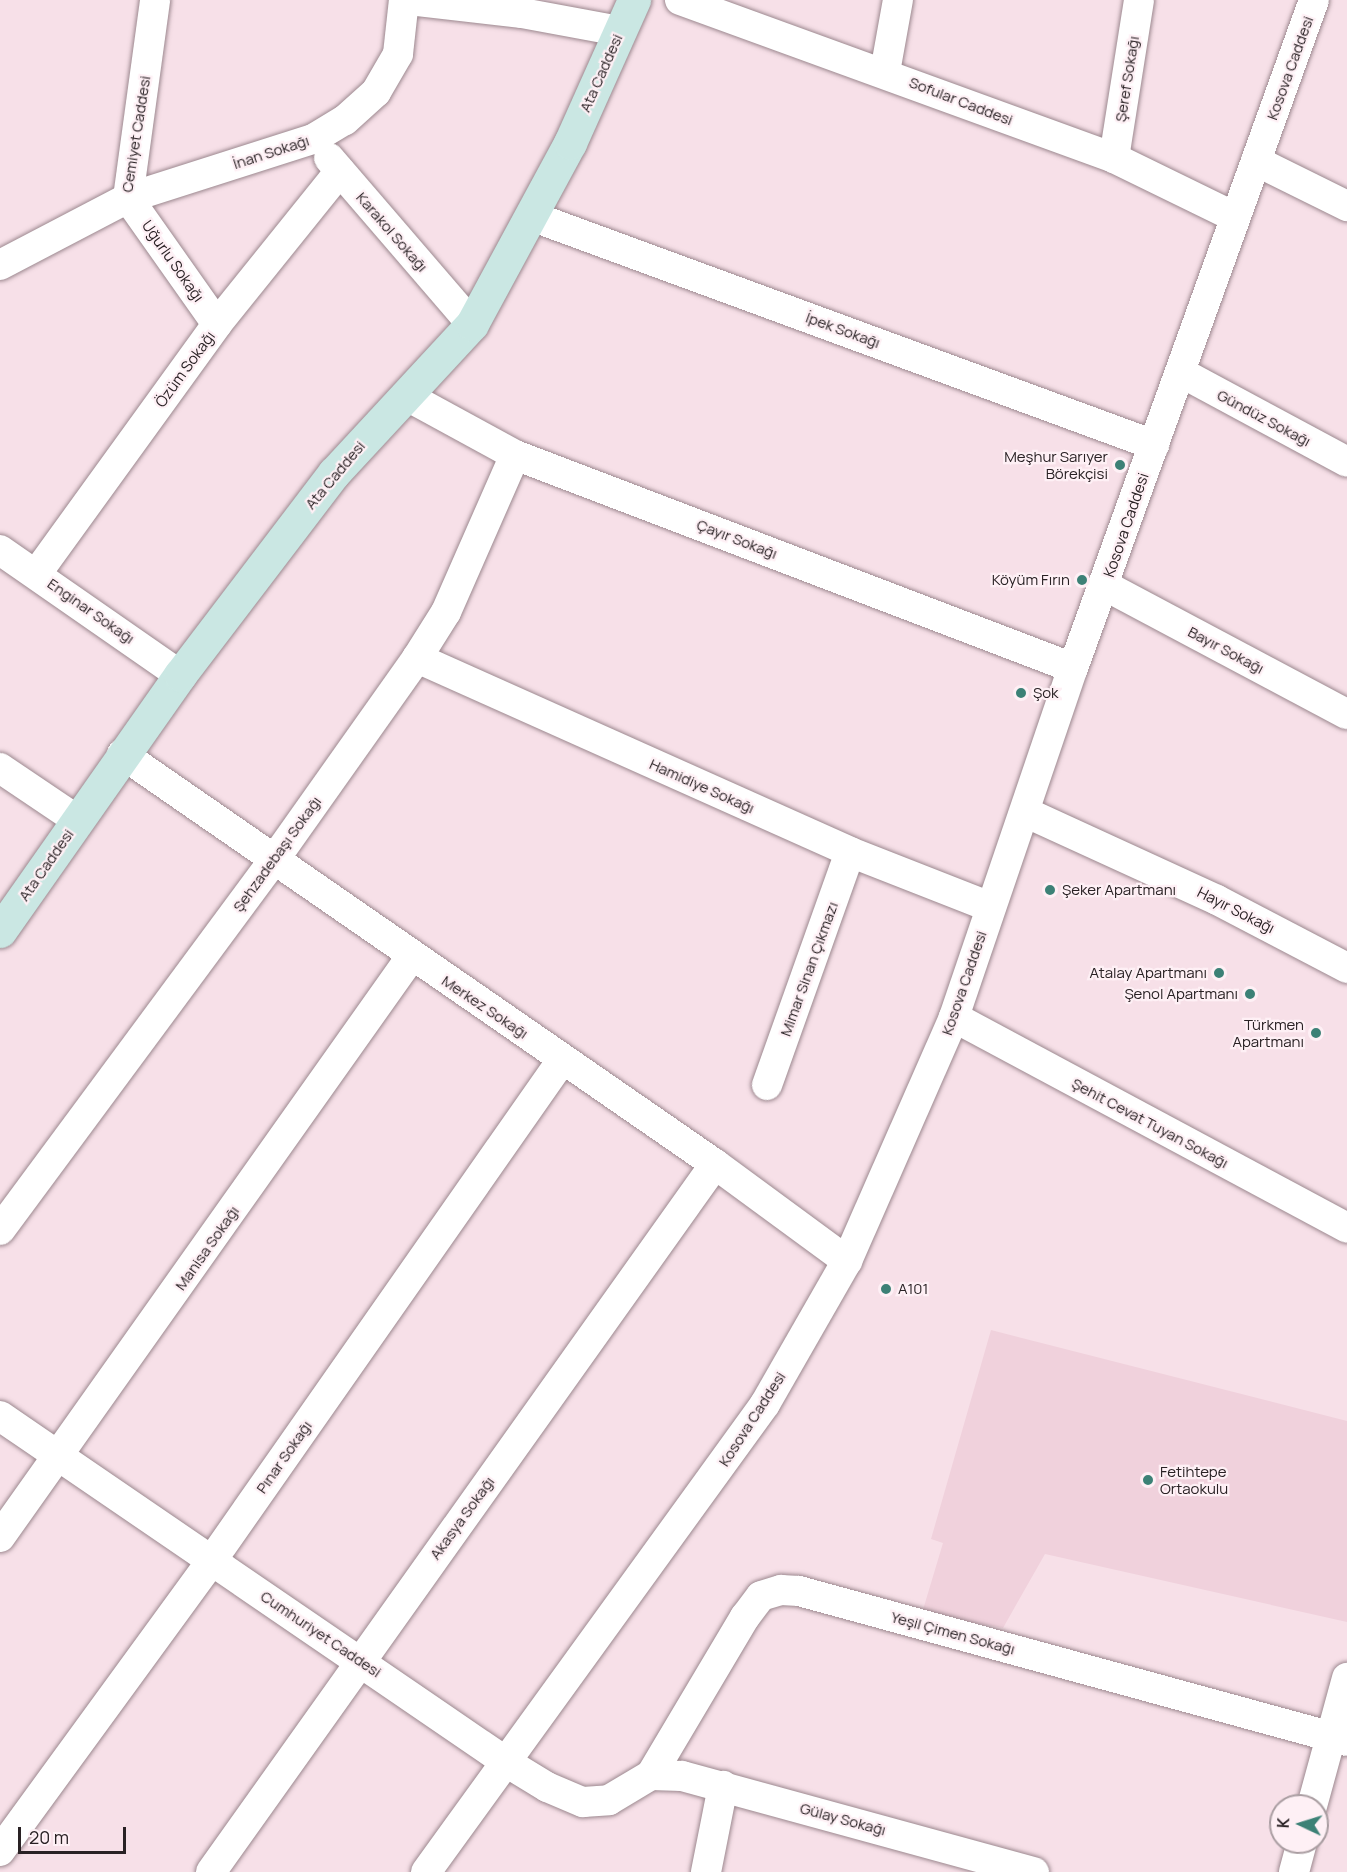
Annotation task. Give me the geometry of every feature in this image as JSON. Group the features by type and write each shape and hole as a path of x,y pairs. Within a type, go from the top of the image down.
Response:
{"street":[{"name":"Cemiyet Caddesi","path":"0,265 128,198 155,0"},
{"name":"İnan Sokağı","path":"128,198 313,139 345,120 376,92 398,54 404,0"},
{"path":"409,0 522,13 619,31"},
{"name":"Ata Caddesi","path":"0,931 122,754 334,472 408,396 471,324 570,143 634,0"},
{"name":"Sofular Caddesi","path":"681,0 885,72 1114,158 1236,218"},
{"path":"885,72 898,0"},
{"name":"Şeref Sokağı","path":"1114,158 1139,0"},
{"name":"Kosova Caddesi","path":"426,1872 765,1404 847,1261 954,1017 1073,668 1182,373 1314,0"},
{"name":"Karakol Sokağı","path":"313,139 471,324"},
{"path":"1256,161 1347,206"},
{"name":"Özüm Sokağı","path":"37,573 218,324 340,171"},
{"name":"Uğurlu Sokağı","path":"128,198 218,324"},
{"name":"İpek Sokağı","path":"531,216 1154,445"},
{"name":"Gündüz Sokağı","path":"1182,373 1347,462"},
{"name":"Çayır Sokağı","path":"408,396 515,455 1073,668"},
{"name":"Şehzadebaşı Sokağı","path":"0,1230 274,860 417,658 446,612 515,455"},
{"name":"Enginar Sokağı","path":"0,550 37,573 180,675"},
{"name":"Bayır Sokağı","path":"1104,585 1347,714"},
{"name":"Hamidiye Sokağı","path":"417,658 850,852 990,907"},
{"name":"Merkez Sokağı","path":"122,754 411,957 715,1164 847,1261"},
{"path":"0,768 77,820"},
{"name":"Hayır Sokağı","path":"1025,812 1217,900 1347,968"},
{"name":"Mimar Sinan Çıkmazı","path":"767,1085 850,852"},
{"name":"Manisa Sokağı","path":"0,1538 59,1458 411,957"},
{"name":"Şehit Cevat Tuyan Sokağı","path":"954,1017 1347,1228"},
{"name":"Pınar Sokağı","path":"0,1851 212,1560 562,1060"},
{"name":"Akasya Sokağı","path":"211,1872 715,1164"},
{"name":"Cumhuriyet Caddesi","path":"0,1416 506,1762 547,1787 583,1802 609,1800 651,1775"},
{"name":"Yeşil Çimen Sokağı","path":"651,1775 745,1617 761,1596 781,1590 799,1591 1339,1739"},
{"path":"1317,1794 1339,1739 1347,1678"},
{"name":"Gülay Sokağı","path":"651,1775 682,1776 723,1786 1034,1872"},
{"path":"706,1872 723,1786"},
{"path":"1294,1872 1299,1854"}],"shaded area":[{"name":"Fetihtepe Ortaokulu","path":"991,1330 1347,1421 1347,1622 1045,1554 1003,1628 922,1613 943,1543 931,1539"}],"place":[{"name":"Meşhur Sarıyer Börekçisi","path":"1120,465"},
{"name":"Köyüm Fırın","path":"1082,580"},
{"name":"Şok","path":"1021,693"},
{"name":"Şeker Apartmanı","path":"1050,890"},
{"name":"Atalay Apartmanı","path":"1219,973"},
{"name":"Şenol Apartmanı","path":"1250,994"},
{"name":"Türkmen Apartmanı","path":"1316,1033"},
{"name":"A101","path":"886,1289"},
{"name":"Fetihtepe Ortaokulu","path":"1148,1480"}]}
